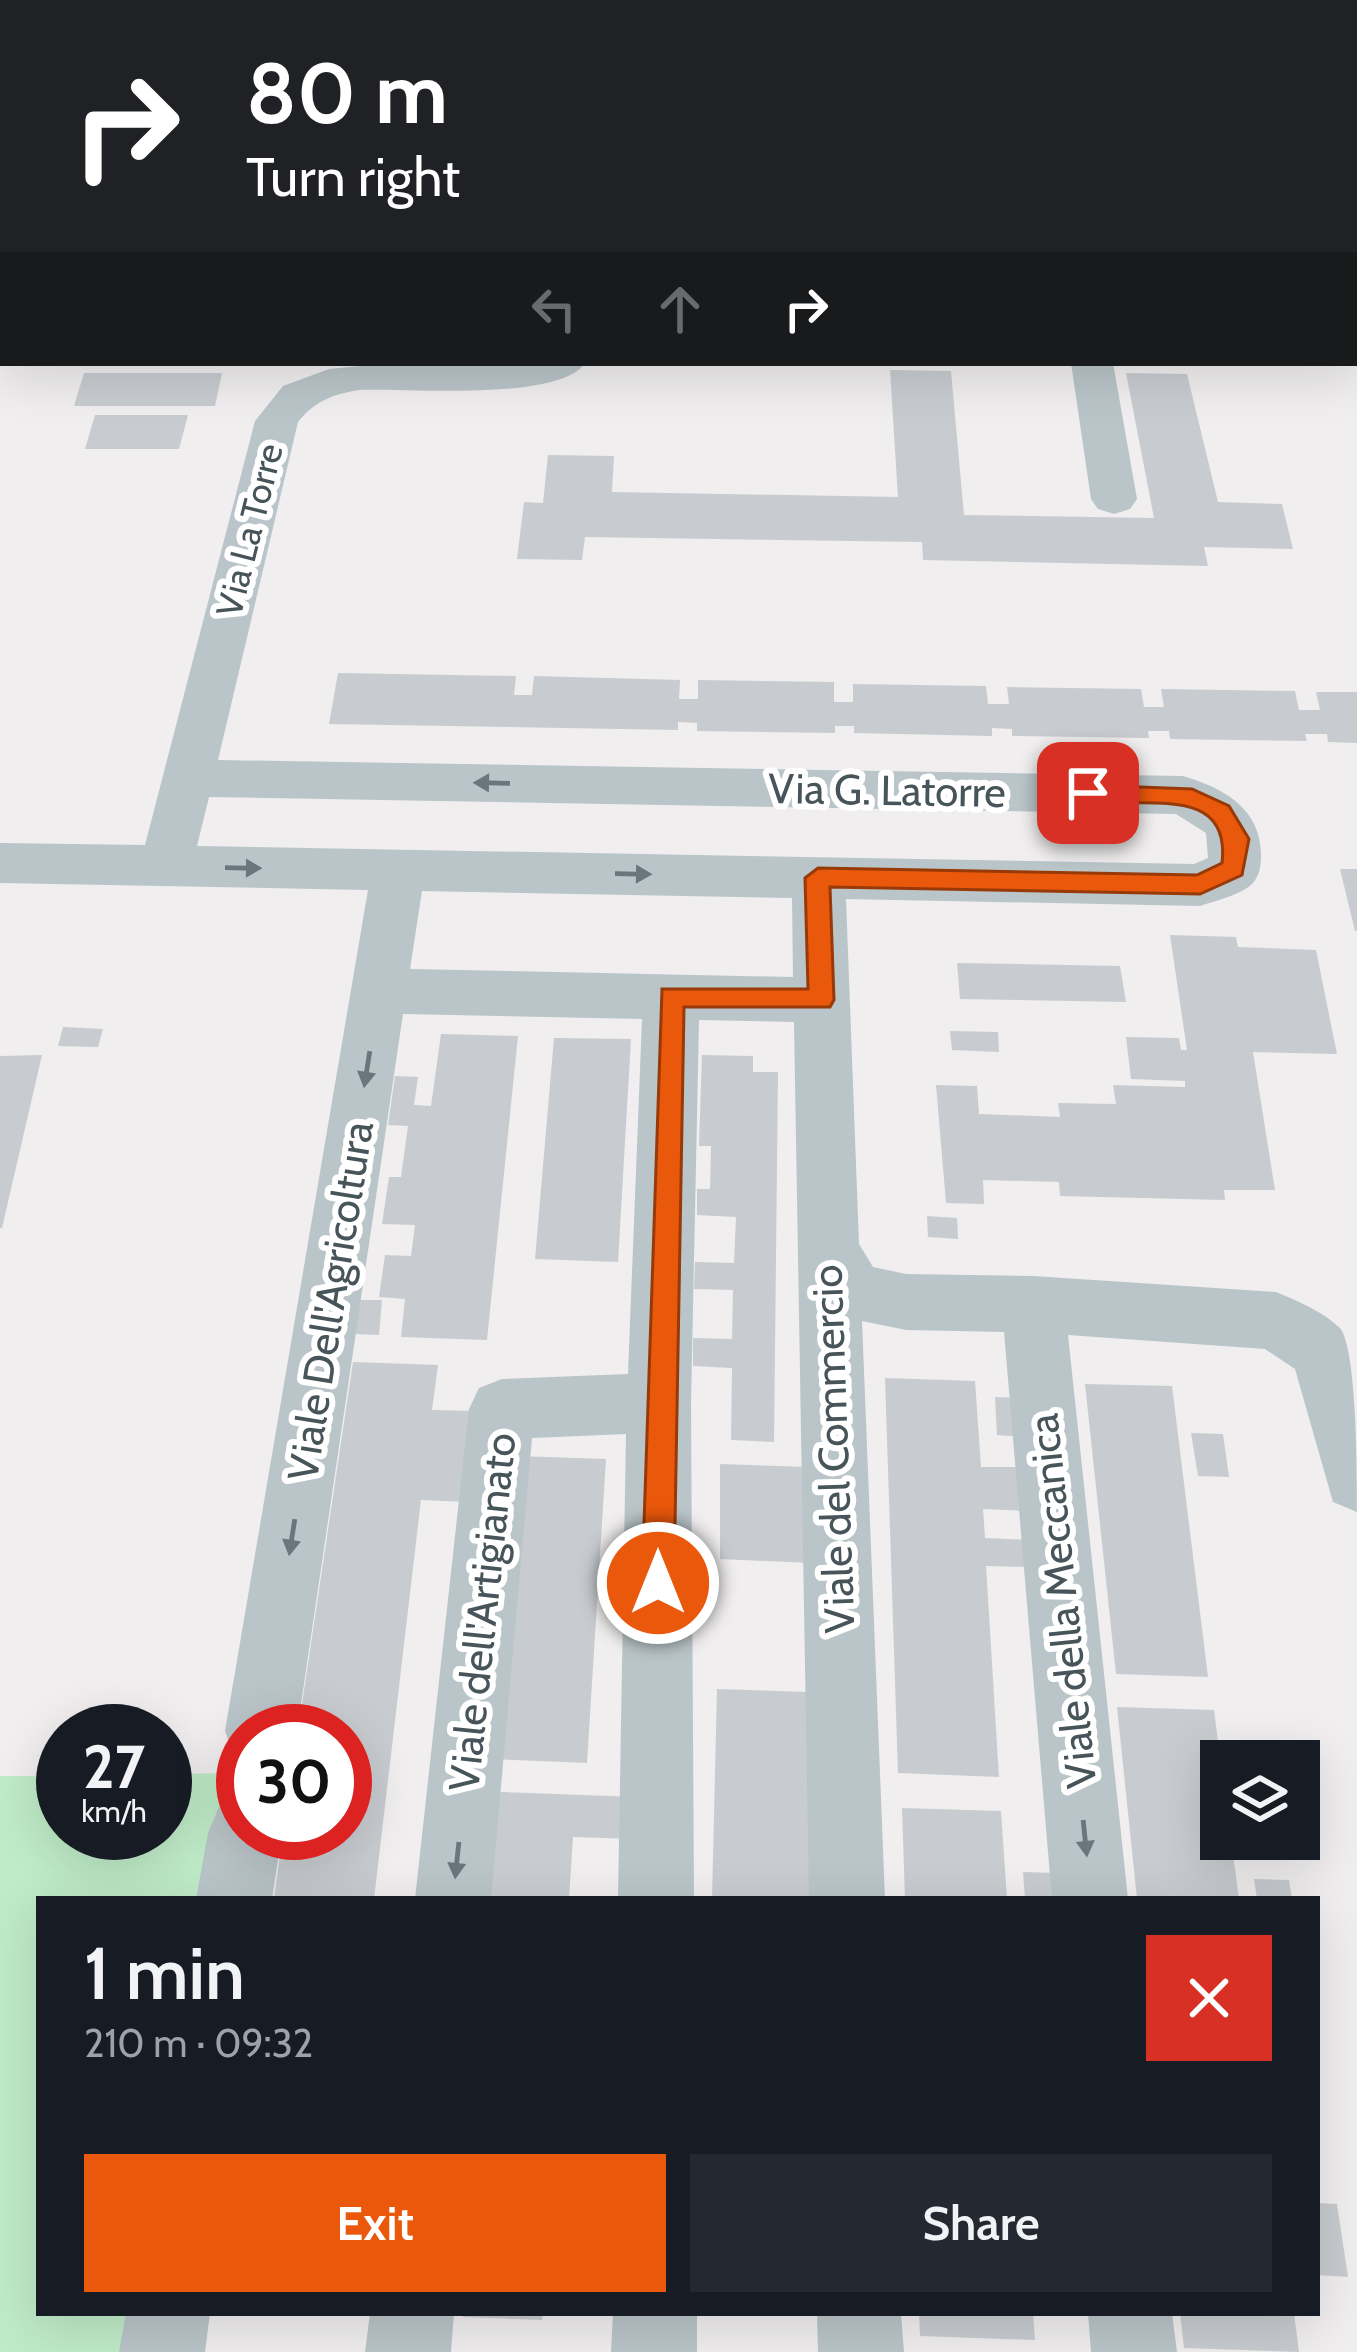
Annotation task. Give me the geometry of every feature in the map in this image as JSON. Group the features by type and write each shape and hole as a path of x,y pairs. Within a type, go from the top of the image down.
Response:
{"street":[{"name":"Via La Torre","path":"166,866 277,421 300,394 343,378 518,378 555,366"},
{"path":"1092,366 1114,499"},
{"name":"Via G. Latorre","path":"0,863 1200,885 1234,868 1237,839 1221,812 1183,795 186,778"},
{"name":"Viale Dell'Agricoltura","path":"265,1704 398,871"},
{"path":"818,878 826,1244"},
{"path":"379,991 821,1000"},
{"path":"656,1896 658,1403 671,997"},
{"name":"Viale del Commercio","path":"826,1244 853,1291 906,1302 1033,1304 1276,1321 1322,1351 1347,1427 1357,1480"},
{"name":"Viale del Commercio","path":"826,1244 847,1896"},
{"name":"Viale della Meccanica","path":"1033,1304 1090,1896"},
{"name":"Viale dell'Artigianato","path":"453,1896 502,1409 658,1403"},
{"path":"234,1896 240,1860"},
{"path":"162,2352 168,2316"},
{"path":"408,2352 412,2316"},
{"path":"654,2352 655,2316"},
{"path":"859,2316 860,2352"},
{"path":"1130,2316 1134,2352"}],"green space":[{"path":"216,1773 216,1860 226,1860 220,1896 36,1896 36,2316 149,2316 143,2352 0,2352 0,1776 36,1776 36,1860 192,1860 192,1774"}],"building":[{"path":"890,370 951,371 964,515 1154,518 1126,373 1187,374 1218,502 1282,504 1293,549 1204,547 1208,566 923,560 922,542 585,537 582,560 517,559 524,502 543,503 548,455 614,456 612,492 898,497"},
{"path":"84,373 222,373 215,406 74,406"},
{"path":"95,415 188,415 179,449 85,449"},
{"path":"338,673 516,676 514,695 532,695 534,676 680,680 679,699 698,699 698,680 834,682 834,702 853,702 853,684 986,686 988,704 1009,704 1007,687 1141,689 1144,707 1164,707 1161,689 1295,691 1299,710 1320,710 1316,692 1357,692 1357,743 1328,742 1327,734 1305,734 1307,741 1170,739 1169,731 1148,731 1149,738 1012,736 1012,729 992,728 992,736 854,733 854,726 835,726 835,733 697,731 697,723 678,722 678,730 329,724"},
{"path":"1340,869 1357,869 1357,931 1355,931"},
{"path":"1170,935 1236,937 1238,947 1316,950 1337,1054 1253,1052 1275,1190 1224,1190 1225,1200 1060,1196 1059,1182 983,1180 984,1204 946,1203 936,1085 977,1086 979,1114 1060,1117 1058,1103 1116,1104 1113,1085 1185,1087 1185,1081 1131,1079 1126,1037 1179,1038 1181,1050 1187,1050"},
{"path":"957,963 1120,966 1126,1002 960,999"},
{"path":"63,1027 103,1029 98,1047 58,1046"},
{"path":"950,1031 998,1032 999,1052 952,1050"},
{"path":"441,1034 518,1036 487,1340 401,1337 405,1299 379,1297 385,1255 411,1256 415,1225 382,1224 389,1177 401,1177 408,1126 388,1125 395,1076 418,1077 414,1105 431,1106"},
{"path":"554,1038 631,1039 618,1262 535,1259"},
{"path":"42,1055 2,1228 0,1228 0,1056"},
{"path":"702,1055 753,1056 753,1072 778,1072 774,1442 731,1440 732,1368 693,1366 693,1338 732,1339 733,1290 694,1289 695,1262 734,1263 736,1217 697,1215 697,1189 710,1189 711,1146 699,1146"},
{"path":"927,1216 957,1218 958,1239 928,1237"},
{"path":"360,1300 382,1300 379,1335 354,1334"},
{"path":"353,1362 438,1365 432,1410 476,1411 467,1502 421,1500 374,1896 274,1896 279,1860 372,1860 372,1704 302,1704"},
{"path":"885,1378 975,1381 981,1467 1026,1467 1029,1511 983,1509 985,1538 1031,1540 1034,1567 986,1566 999,1777 898,1773"},
{"path":"1085,1384 1172,1386 1208,1677 1116,1674"},
{"path":"995,1397 1019,1398 1023,1437 997,1435"},
{"path":"1191,1433 1223,1434 1229,1477 1198,1476"},
{"path":"516,1456 606,1459 587,1763 489,1759"},
{"path":"720,1464 808,1467 834,1564 720,1559"},
{"path":"717,1689 810,1692 811,1896 712,1896"},
{"path":"1117,1707 1214,1710 1218,1740 1200,1740 1200,1860 1234,1860 1239,1896 1137,1896"},
{"path":"476,1791 637,1797 634,1839 573,1837 569,1896 465,1896"},
{"path":"902,1808 1001,1811 1007,1896 905,1896"},
{"path":"1023,1872 1059,1873 1061,1896 1025,1896"},
{"path":"1254,1879 1289,1880 1292,1896 1257,1896"},
{"path":"1320,2203 1337,2204 1348,2277 1320,2275"},
{"path":"463,2316 543,2316 542,2320"},
{"path":"919,2316 1033,2316 1035,2340 920,2336"},
{"path":"1180,2316 1294,2316 1299,2352 1184,2348"}],"route":[{"path":"658,1583 658,1403 671,997 821,1000 818,878 1200,885 1234,868 1237,839 1221,812 1183,795 1088,793"}]}
